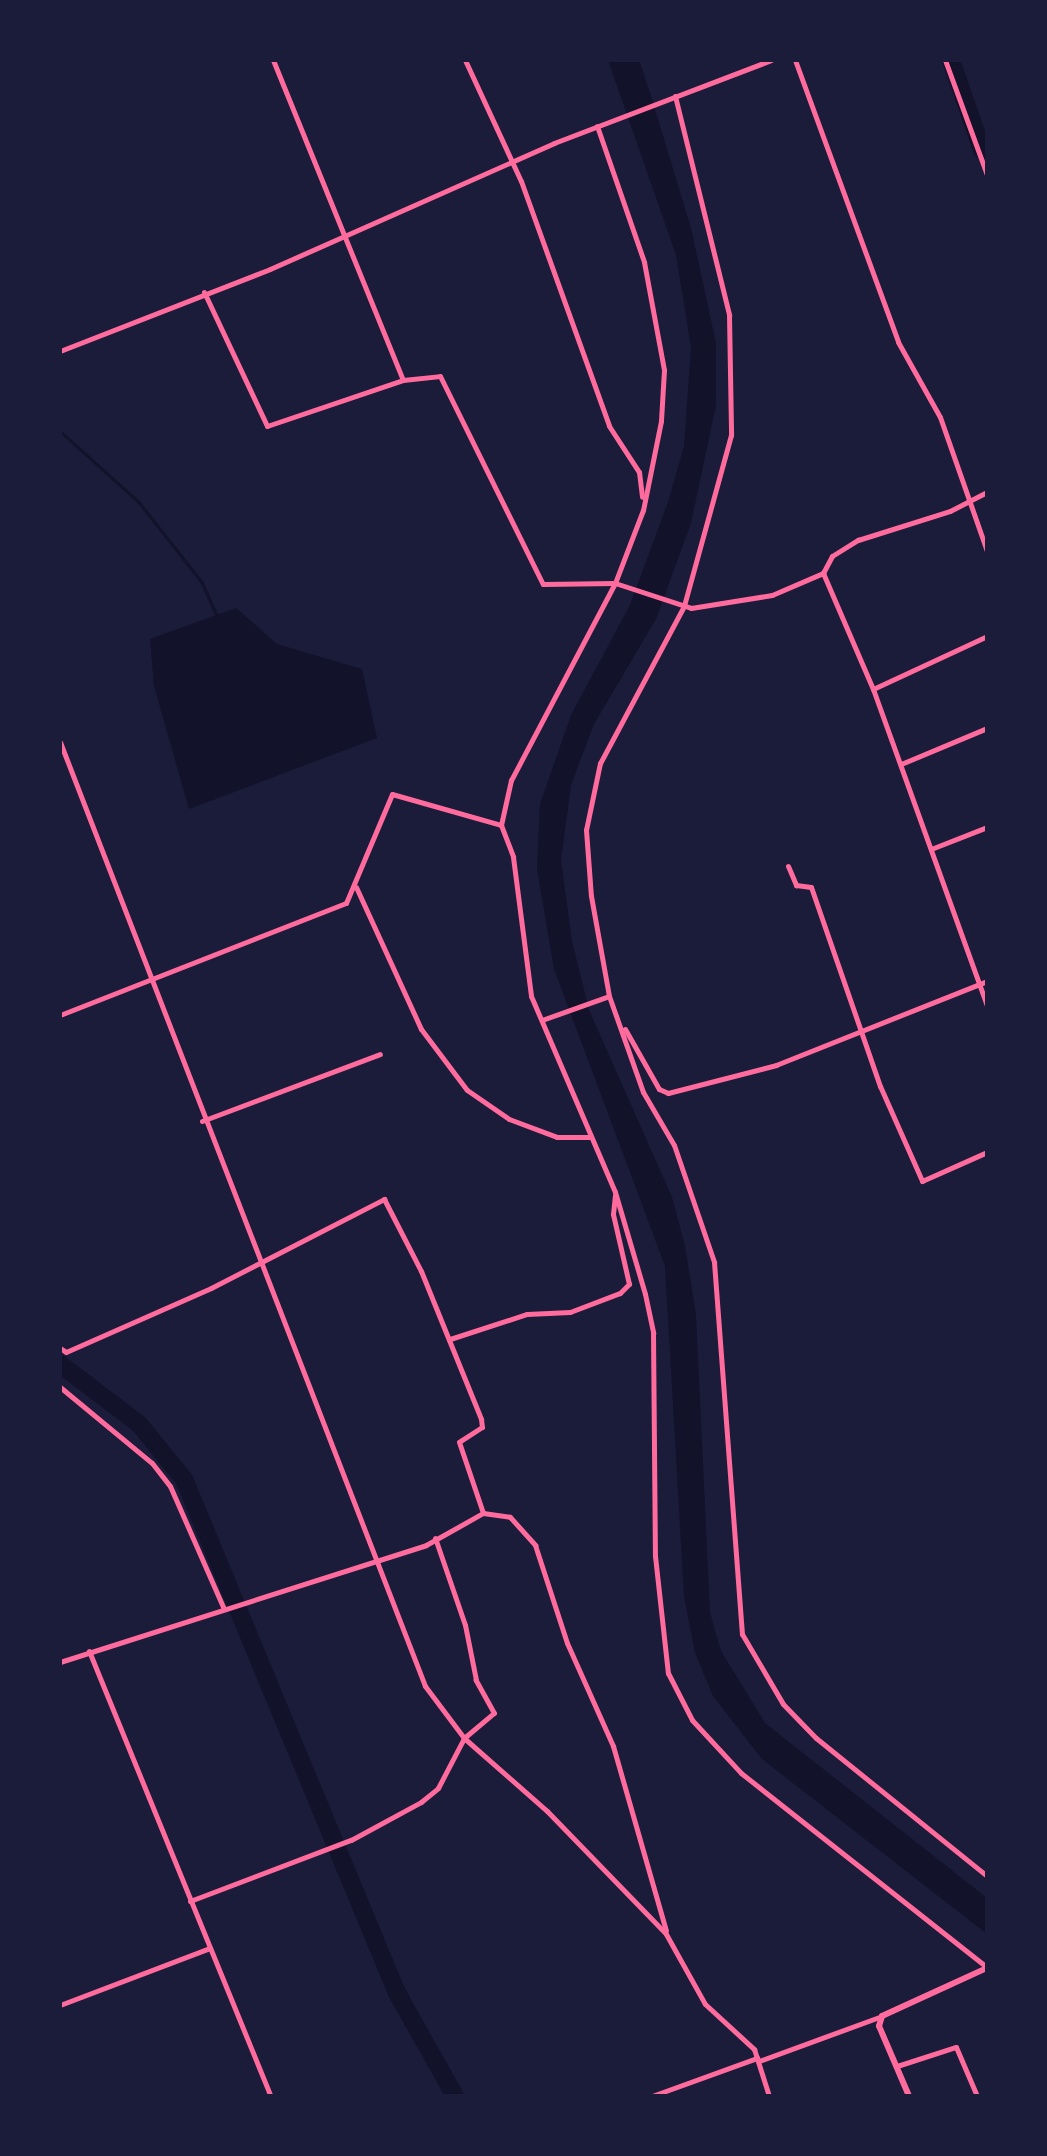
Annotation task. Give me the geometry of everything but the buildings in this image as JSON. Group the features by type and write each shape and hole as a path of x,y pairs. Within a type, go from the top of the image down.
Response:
{"main road":[{"path":"909,2096 879,2026 882,2016 987,1968"}],"street":[{"path":"273,60 348,236 403,380"},
{"path":"465,60 614,437 640,472 642,510"},
{"path":"60,351 348,236 608,121 772,60"},
{"path":"795,60 898,342 940,417 987,551"},
{"path":"946,60 987,175"},
{"path":"675,96 714,240 734,361 721,487 684,606 614,728 590,800 588,869 606,997 659,1089 668,1092 776,1065 987,982"},
{"path":"598,126 644,262 664,370 642,510 618,583 518,767 500,825 513,858 526,969 590,1136 616,1192 653,1333 656,1586 668,1673 680,1701 741,1773 987,1968"},
{"path":"204,292 267,426 403,380 440,376 536,578 551,586 618,583 684,606 772,595 823,573 832,556 858,540 971,503 987,492"},
{"path":"823,573 873,689 987,1006"},
{"path":"873,689 987,636"},
{"path":"901,764 987,728"},
{"path":"60,742 257,1265 372,1560 426,1686 464,1738 547,1811 666,1934"},
{"path":"60,1015 346,904 392,794 500,825"},
{"path":"931,849 987,828"},
{"path":"788,866 796,885 811,888 863,1028 880,1086 922,1180 987,1152"},
{"path":"356,887 421,1029 467,1090 508,1118 557,1137 590,1136"},
{"path":"544,1019 606,997"},
{"path":"618,1018 643,1092 674,1145 714,1262 742,1634 783,1704 816,1738 987,1876"},
{"path":"202,1121 380,1054"},
{"path":"450,1339 527,1314 570,1312 620,1292 629,1284 612,1214 616,1192"},
{"path":"60,1348 66,1352 257,1265 384,1198 450,1339 482,1427 458,1442 483,1512"},
{"path":"60,1386 152,1463 170,1486 224,1609"},
{"path":"60,1662 435,1538 483,1512 510,1517 535,1544 567,1643 613,1746 666,1934 705,2004 758,2059 769,2096"},
{"path":"190,1901 351,1840 438,1788 464,1738 494,1713 476,1680 466,1625 435,1538"},
{"path":"88,1651 271,2096"},
{"path":"60,2005 210,1948"},
{"path":"652,2096 882,2016"},
{"path":"896,2066 956,2047 976,2096"},
{"path":"602,2096 616,2096"}],"shaded area":[{"path":"608,60 639,60 651,96 691,228 716,343 716,405 691,523 656,619 594,724 571,785 561,860 572,941 589,1010 672,1197 685,1246 696,1315 710,1613 721,1651 765,1723 987,1898 987,1934 762,1759 713,1696 695,1653 684,1596 665,1266 554,969 537,869 540,804 571,715 630,605 668,502 684,446 691,347 676,255"},
{"path":"236,608 277,644 362,669 377,738 189,809 154,686 150,639"}],"waterway":[{"path":"951,60 982,150 987,148"},
{"path":"60,431 139,502 202,582 217,615"},
{"path":"60,1364 139,1424 184,1479 397,1993 455,2096"}]}
